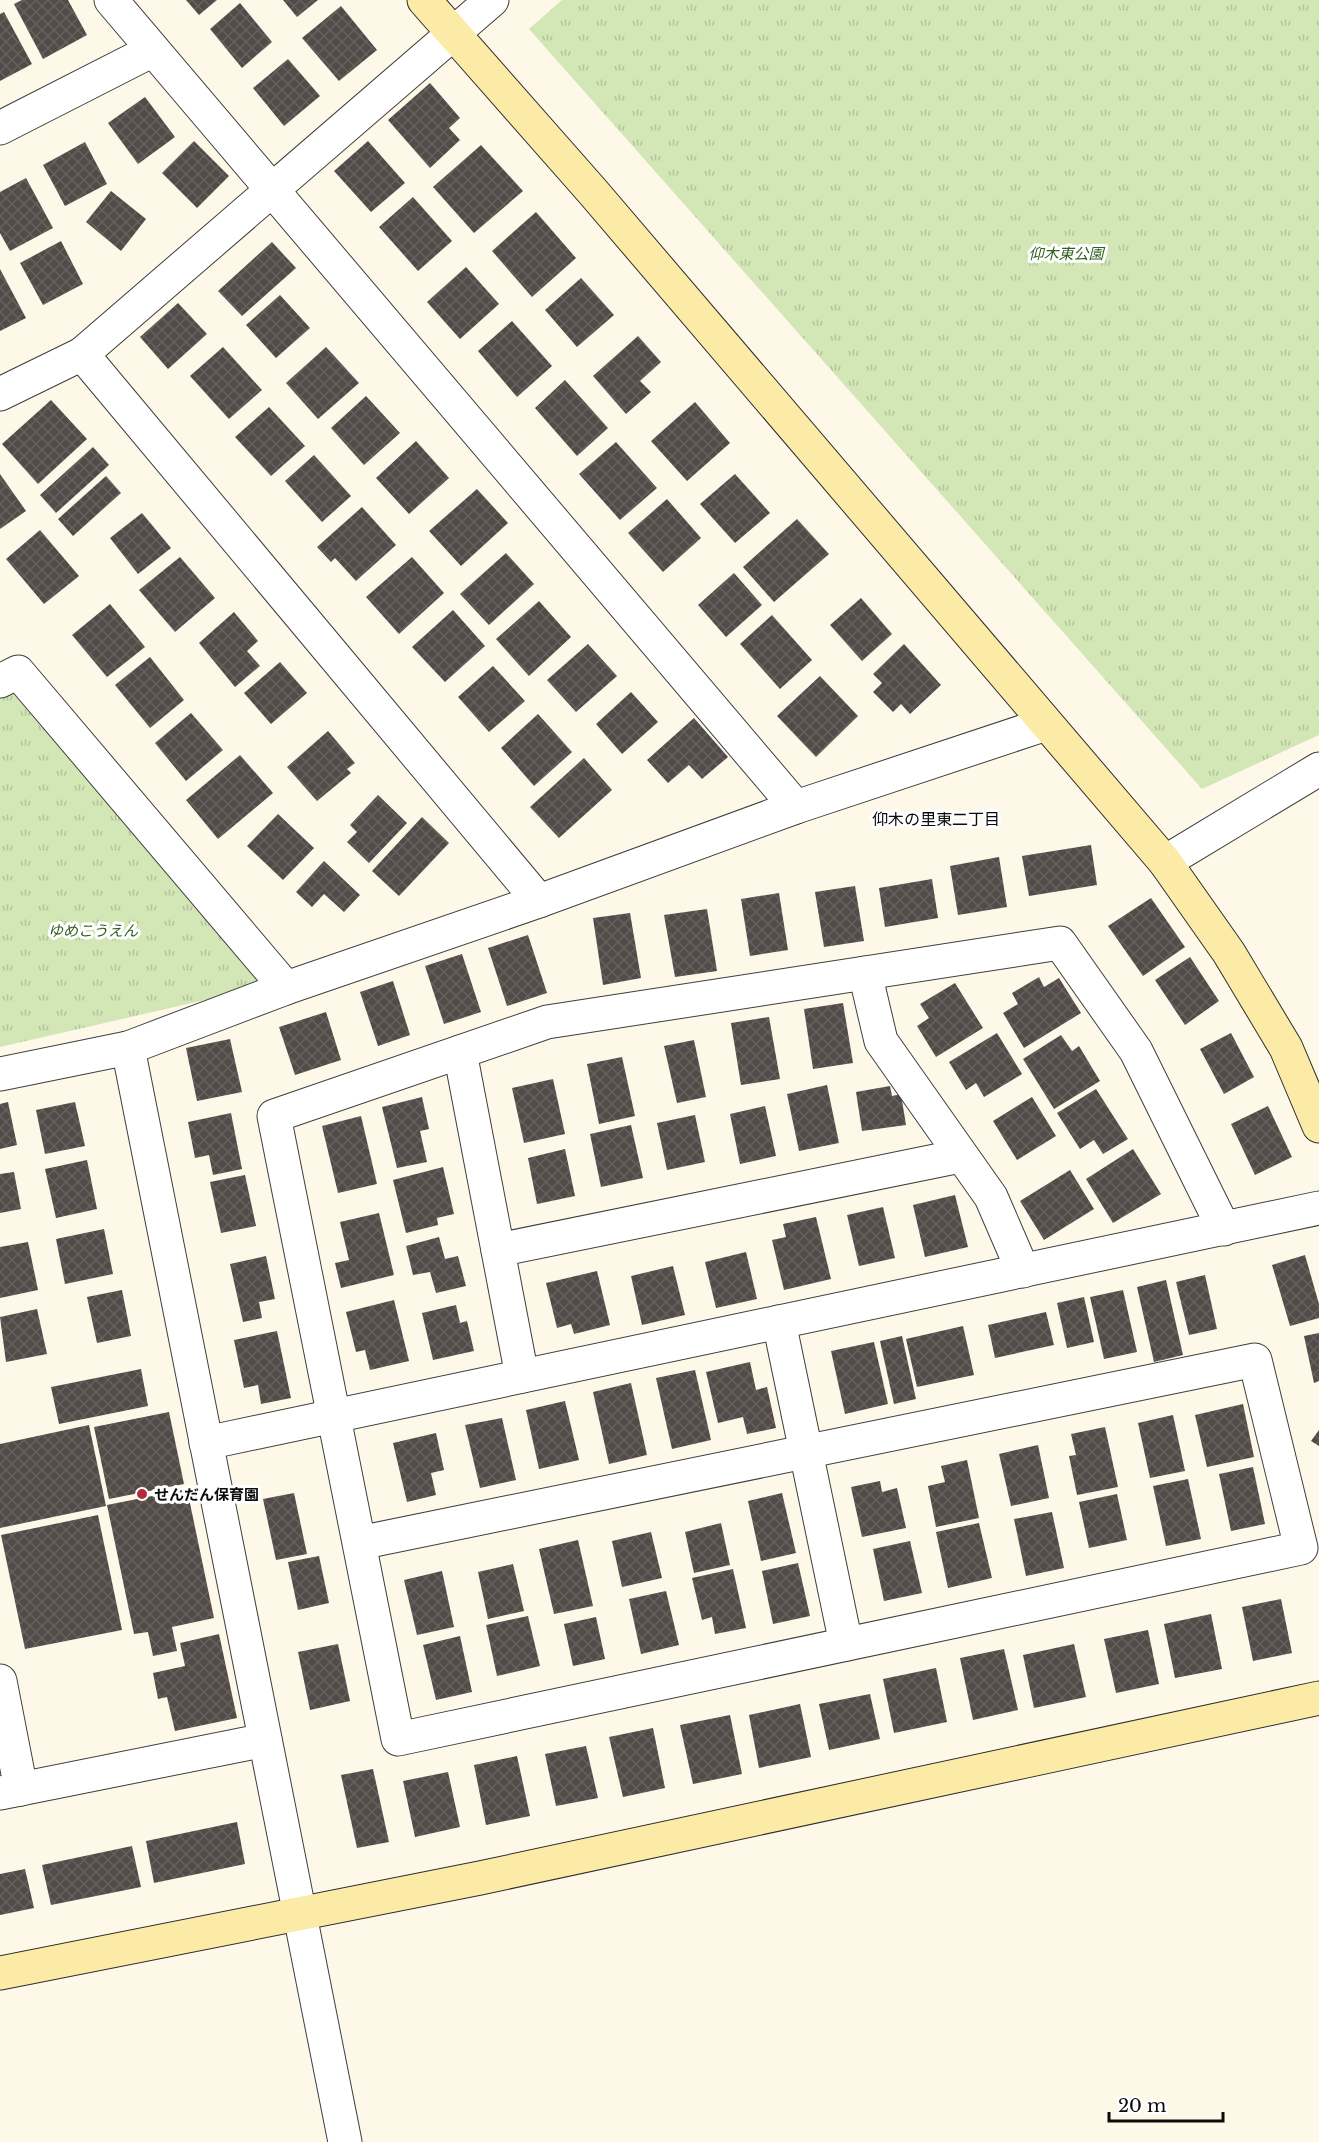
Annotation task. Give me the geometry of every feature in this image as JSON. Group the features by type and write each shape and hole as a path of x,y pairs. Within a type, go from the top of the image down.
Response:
{"street":[{"path":"111,0 796,807"},
{"path":"424,0 593,192 1165,862 1229,953 1286,1048 1319,1126"},
{"path":"0,394 82,354 492,0"},
{"path":"0,128 153,50"},
{"path":"82,354 539,902"},
{"path":"0,681 18,672 286,988"},
{"path":"0,1074 128,1048 286,988 539,902 796,807 1046,724"},
{"path":"1165,862 1319,769"},
{"path":"359,1543 1255,1360 1301,1548 398,1739 274,1116 547,1022 1060,943 1136,1051 1224,1229"},
{"path":"865,973 881,1041 991,1197 1023,1271"},
{"path":"128,1048 345,2142"},
{"path":"460,1052 522,1376"},
{"path":"498,1250 960,1156"},
{"path":"206,1443 1319,1208"},
{"path":"779,1322 846,1644"},
{"path":"0,1680 10,1791 265,1740"},
{"path":"0,1973 480,1878 1319,1698"}],"green space":[{"name":"仰木東公園","path":"562,0 1319,0 1319,735 1202,789 529,29"},
{"name":"ゆめこうえん","path":"13,691 266,986 0,1047 0,698"}],"building":[{"path":"22,0 68,0 87,35 43,59 14,4"},
{"path":"186,0 217,0 199,15"},
{"path":"283,0 318,0 297,17"},
{"path":"240,3 272,42 242,68 210,29"},
{"path":"341,6 377,50 339,81 302,38"},
{"path":"4,12 32,64 0,81 0,14"},
{"path":"288,59 320,96 284,126 253,88"},
{"path":"430,83 460,118 449,128 460,140 430,168 388,120"},
{"path":"145,97 175,137 138,164 108,123"},
{"path":"194,141 229,176 197,208 162,173"},
{"path":"368,141 405,183 371,212 334,171"},
{"path":"85,142 107,184 65,206 43,165"},
{"path":"481,145 523,191 474,233 433,187"},
{"path":"26,178 53,228 10,251 0,233 0,192"},
{"path":"111,191 146,219 121,251 86,222"},
{"path":"413,197 452,241 418,271 379,227"},
{"path":"536,212 576,258 532,297 492,251"},
{"path":"61,241 83,284 43,305 20,263"},
{"path":"272,242 296,268 242,316 218,291"},
{"path":"466,267 499,304 460,339 427,302"},
{"path":"0,269 26,318 0,331"},
{"path":"581,278 614,315 577,347 545,310"},
{"path":"280,295 310,328 276,358 246,325"},
{"path":"178,303 207,334 168,369 140,337"},
{"path":"512,321 552,366 517,397 478,351"},
{"path":"638,336 661,362 640,381 651,392 626,414 593,376"},
{"path":"223,347 262,390 229,419 190,376"},
{"path":"326,347 359,383 318,419 286,383"},
{"path":"565,380 608,428 577,456 535,408"},
{"path":"366,396 400,433 364,465 331,428"},
{"path":"51,400 87,439 38,484 2,444"},
{"path":"695,402 730,443 687,481 651,441"},
{"path":"269,407 305,446 271,476 235,437"},
{"path":"416,441 449,478 409,514 376,478"},
{"path":"616,442 657,488 620,520 579,474"},
{"path":"93,447 109,465 56,513 40,495"},
{"path":"314,455 351,496 322,522 285,481"},
{"path":"0,474 26,511 0,529"},
{"path":"735,474 770,513 735,543 700,504"},
{"path":"106,476 121,493 73,536 58,519"},
{"path":"477,489 508,523 461,566 429,531"},
{"path":"667,499 701,538 663,572 628,533"},
{"path":"362,507 396,545 356,581 335,558 331,562 317,547"},
{"path":"142,513 171,548 138,574 110,538"},
{"path":"797,519 829,554 774,602 743,567"},
{"path":"40,530 79,576 44,604 6,559"},
{"path":"506,553 534,584 489,625 460,594"},
{"path":"180,557 215,598 175,632 139,590"},
{"path":"412,557 444,593 399,634 366,597"},
{"path":"734,573 762,605 726,637 698,605"},
{"path":"861,598 892,634 862,661 830,625"},
{"path":"539,601 571,637 529,676 496,639"},
{"path":"110,604 145,647 107,677 72,635"},
{"path":"453,610 485,646 445,682 412,647"},
{"path":"234,612 258,641 247,651 260,666 235,687 199,643"},
{"path":"772,615 812,660 780,689 740,644"},
{"path":"588,644 617,676 576,712 547,680"},
{"path":"904,644 941,685 910,714 901,704 893,712 873,692 882,683 873,674"},
{"path":"150,657 184,700 150,728 115,685"},
{"path":"280,662 307,693 271,724 244,693"},
{"path":"493,666 525,701 489,732 458,697"},
{"path":"820,676 858,716 816,757 777,716"},
{"path":"631,692 658,722 622,754 596,724"},
{"path":"191,713 223,750 186,781 155,743"},
{"path":"538,714 572,752 534,786 501,748"},
{"path":"694,718 728,757 702,779 689,765 668,783 647,760"},
{"path":"328,731 355,763 347,769 351,773 317,801 287,767"},
{"path":"240,755 273,793 218,839 186,800"},
{"path":"584,758 612,790 559,838 530,807"},
{"path":"378,795 407,823 369,863 347,842 357,832 350,825"},
{"path":"278,814 314,848 283,880 247,846"},
{"path":"422,817 449,843 399,896 372,871"},
{"path":"1091,845 1097,885 1029,896 1022,856"},
{"path":"999,857 1007,907 958,915 950,866"},
{"path":"324,861 360,895 344,912 324,894 312,907 296,892"},
{"path":"932,879 938,918 885,927 879,888"},
{"path":"855,886 864,941 824,947 815,892"},
{"path":"779,893 788,950 750,956 741,899"},
{"path":"1151,898 1185,947 1143,976 1108,926"},
{"path":"707,909 717,971 675,977 664,915"},
{"path":"630,913 641,978 603,985 593,918"},
{"path":"528,935 547,993 507,1006 488,948"},
{"path":"462,954 481,1012 444,1024 425,966"},
{"path":"1190,957 1219,1001 1185,1025 1155,980"},
{"path":"1039,977 1044,987 1059,978 1081,1013 1024,1048 1003,1013 1018,1004 1012,993"},
{"path":"393,981 410,1035 378,1046 360,992"},
{"path":"955,983 983,1028 936,1057 917,1026 929,1018 920,1004"},
{"path":"843,1003 853,1063 813,1069 804,1009"},
{"path":"326,1012 341,1060 295,1075 279,1027"},
{"path":"769,1017 780,1079 741,1085 731,1023"},
{"path":"997,1033 1022,1074 984,1097 976,1083 966,1090 949,1062"},
{"path":"1231,1033 1254,1077 1224,1094 1200,1049"},
{"path":"1061,1035 1072,1051 1079,1046 1100,1081 1054,1109 1023,1059"},
{"path":"230,1039 242,1092 197,1101 186,1048"},
{"path":"694,1040 706,1097 677,1103 664,1046"},
{"path":"622,1057 635,1116 599,1124 587,1064"},
{"path":"553,1079 565,1134 524,1143 512,1088"},
{"path":"827,1085 839,1143 799,1151 787,1094"},
{"path":"890,1086 892,1096 901,1094 906,1125 862,1131 856,1092"},
{"path":"1096,1089 1128,1139 1103,1154 1094,1140 1080,1149 1057,1113"},
{"path":"422,1097 429,1129 420,1131 427,1162 397,1168 382,1107"},
{"path":"1032,1097 1056,1136 1017,1160 993,1121"},
{"path":"8,1102 17,1145 0,1149 0,1104"},
{"path":"75,1102 85,1146 45,1154 36,1110"},
{"path":"765,1106 776,1156 740,1164 730,1114"},
{"path":"1268,1106 1292,1157 1255,1175 1231,1124"},
{"path":"231,1113 242,1169 213,1175 209,1155 195,1158 188,1122"},
{"path":"695,1115 705,1162 667,1170 657,1123"},
{"path":"361,1116 377,1184 338,1193 322,1126"},
{"path":"631,1125 643,1178 601,1187 590,1134"},
{"path":"565,1149 575,1196 537,1204 528,1158"},
{"path":"1133,1149 1161,1194 1113,1223 1086,1179"},
{"path":"87,1160 97,1209 56,1218 45,1169"},
{"path":"443,1167 454,1214 437,1218 438,1225 406,1233 393,1180"},
{"path":"1070,1170 1094,1209 1044,1240 1020,1201"},
{"path":"14,1172 21,1209 0,1213 0,1174"},
{"path":"245,1175 256,1226 221,1233 210,1182"},
{"path":"955,1195 968,1247 925,1257 913,1205"},
{"path":"883,1207 895,1258 859,1266 847,1215"},
{"path":"379,1213 394,1275 341,1288 335,1263 349,1260 340,1222"},
{"path":"816,1217 831,1279 784,1290 772,1240 786,1237 783,1224"},
{"path":"104,1229 113,1274 65,1284 56,1239"},
{"path":"439,1237 445,1259 458,1256 466,1286 436,1293 430,1272 413,1275 406,1246"},
{"path":"28,1242 38,1290 0,1298 0,1247"},
{"path":"746,1252 757,1299 716,1308 705,1262"},
{"path":"1305,1255 1319,1304 1319,1318 1290,1326 1272,1265"},
{"path":"266,1256 275,1299 259,1302 262,1318 243,1322 230,1264"},
{"path":"673,1266 685,1315 642,1325 631,1276"},
{"path":"597,1271 610,1325 574,1334 571,1324 557,1328 546,1283"},
{"path":"1205,1275 1217,1329 1189,1335 1176,1282"},
{"path":"1166,1280 1183,1355 1154,1362 1137,1287"},
{"path":"122,1290 131,1336 97,1343 87,1297"},
{"path":"1123,1290 1137,1352 1104,1359 1090,1297"},
{"path":"1084,1297 1094,1342 1067,1348 1057,1303"},
{"path":"394,1300 409,1361 370,1370 365,1350 356,1352 346,1312"},
{"path":"456,1305 460,1323 467,1321 474,1351 433,1360 422,1313"},
{"path":"37,1309 47,1354 6,1362 0,1317"},
{"path":"1046,1312 1054,1345 995,1358 988,1325"},
{"path":"963,1326 974,1375 917,1387 906,1339"},
{"path":"277,1331 291,1398 261,1404 258,1385 244,1388 234,1340"},
{"path":"1319,1333 1319,1381 1314,1383 1304,1336"},
{"path":"902,1336 916,1399 894,1404 880,1341"},
{"path":"874,1342 888,1404 845,1414 831,1351"},
{"path":"750,1362 756,1390 767,1387 776,1428 747,1434 743,1417 718,1423 706,1372"},
{"path":"141,1369 148,1406 59,1424 51,1387"},
{"path":"695,1370 711,1440 672,1449 656,1378"},
{"path":"631,1383 647,1455 609,1464 593,1392"},
{"path":"565,1401 579,1460 539,1469 526,1410"},
{"path":"1243,1404 1254,1457 1207,1467 1195,1415"},
{"path":"169,1412 184,1484 109,1499 94,1427"},
{"path":"1173,1415 1185,1471 1150,1478 1138,1423"},
{"path":"502,1418 516,1480 480,1488 465,1425"},
{"path":"89,1425 106,1506 0,1528 0,1444"},
{"path":"1105,1427 1118,1487 1077,1495 1069,1456 1076,1455 1071,1434"},
{"path":"1319,1430 1319,1446 1311,1441"},
{"path":"436,1433 444,1470 431,1473 436,1495 407,1502 393,1443"},
{"path":"1038,1445 1049,1498 1011,1506 999,1454"},
{"path":"967,1460 979,1518 936,1527 928,1486 945,1482 941,1466"},
{"path":"1253,1467 1265,1524 1231,1531 1219,1474"},
{"path":"1188,1479 1201,1539 1166,1546 1153,1486"},
{"path":"880,1481 882,1492 897,1488 906,1528 862,1537 851,1487"},
{"path":"187,1489 214,1618 172,1627 177,1651 153,1656 148,1632 134,1634 107,1505"},
{"path":"294,1493 307,1554 276,1560 263,1499"},
{"path":"782,1493 796,1553 761,1561 748,1501"},
{"path":"1117,1494 1127,1540 1089,1548 1079,1502"},
{"path":"1052,1512 1064,1568 1026,1576 1014,1519"},
{"path":"98,1515 122,1630 25,1649 1,1535"},
{"path":"721,1523 730,1565 694,1573 685,1532"},
{"path":"979,1523 992,1578 948,1588 936,1532"},
{"path":"651,1532 662,1578 622,1587 612,1541"},
{"path":"578,1540 593,1606 554,1614 539,1549"},
{"path":"910,1541 922,1593 884,1601 873,1549"},
{"path":"319,1556 329,1603 298,1610 288,1562"},
{"path":"798,1563 810,1616 773,1624 762,1571"},
{"path":"513,1564 524,1611 488,1619 478,1572"},
{"path":"733,1569 746,1628 715,1634 712,1617 702,1620 692,1578"},
{"path":"442,1571 454,1627 417,1635 404,1580"},
{"path":"666,1591 679,1645 641,1654 629,1599"},
{"path":"1281,1599 1292,1653 1253,1661 1242,1607"},
{"path":"1211,1614 1222,1669 1175,1678 1164,1624"},
{"path":"528,1616 540,1666 497,1676 486,1625"},
{"path":"596,1617 605,1659 573,1666 564,1624"},
{"path":"1148,1630 1159,1684 1116,1693 1104,1639"},
{"path":"219,1634 237,1718 175,1731 167,1697 158,1699 153,1673 185,1666 180,1643"},
{"path":"460,1636 472,1692 436,1700 423,1645"},
{"path":"338,1644 350,1701 310,1710 298,1652"},
{"path":"1074,1644 1086,1697 1034,1708 1023,1655"},
{"path":"1004,1649 1018,1710 973,1720 960,1658"},
{"path":"936,1668 947,1722 894,1733 883,1679"},
{"path":"870,1694 880,1739 829,1750 819,1704"},
{"path":"800,1704 811,1757 759,1768 749,1715"},
{"path":"730,1715 742,1774 693,1784 680,1725"},
{"path":"653,1728 665,1788 623,1797 609,1737"},
{"path":"586,1746 598,1798 556,1806 545,1754"},
{"path":"517,1756 530,1816 486,1825 474,1765"},
{"path":"373,1769 389,1842 357,1848 341,1775"},
{"path":"448,1772 460,1827 415,1837 403,1781"},
{"path":"237,1822 245,1864 154,1883 146,1841"},
{"path":"132,1846 141,1887 51,1905 42,1865"},
{"path":"25,1869 34,1908 0,1915 0,1874"}],"place":[{"name":"せんだん保育園","path":"142,1494"}],"district":[{"name":"仰木の里東二丁目","path":"936,819"}]}
